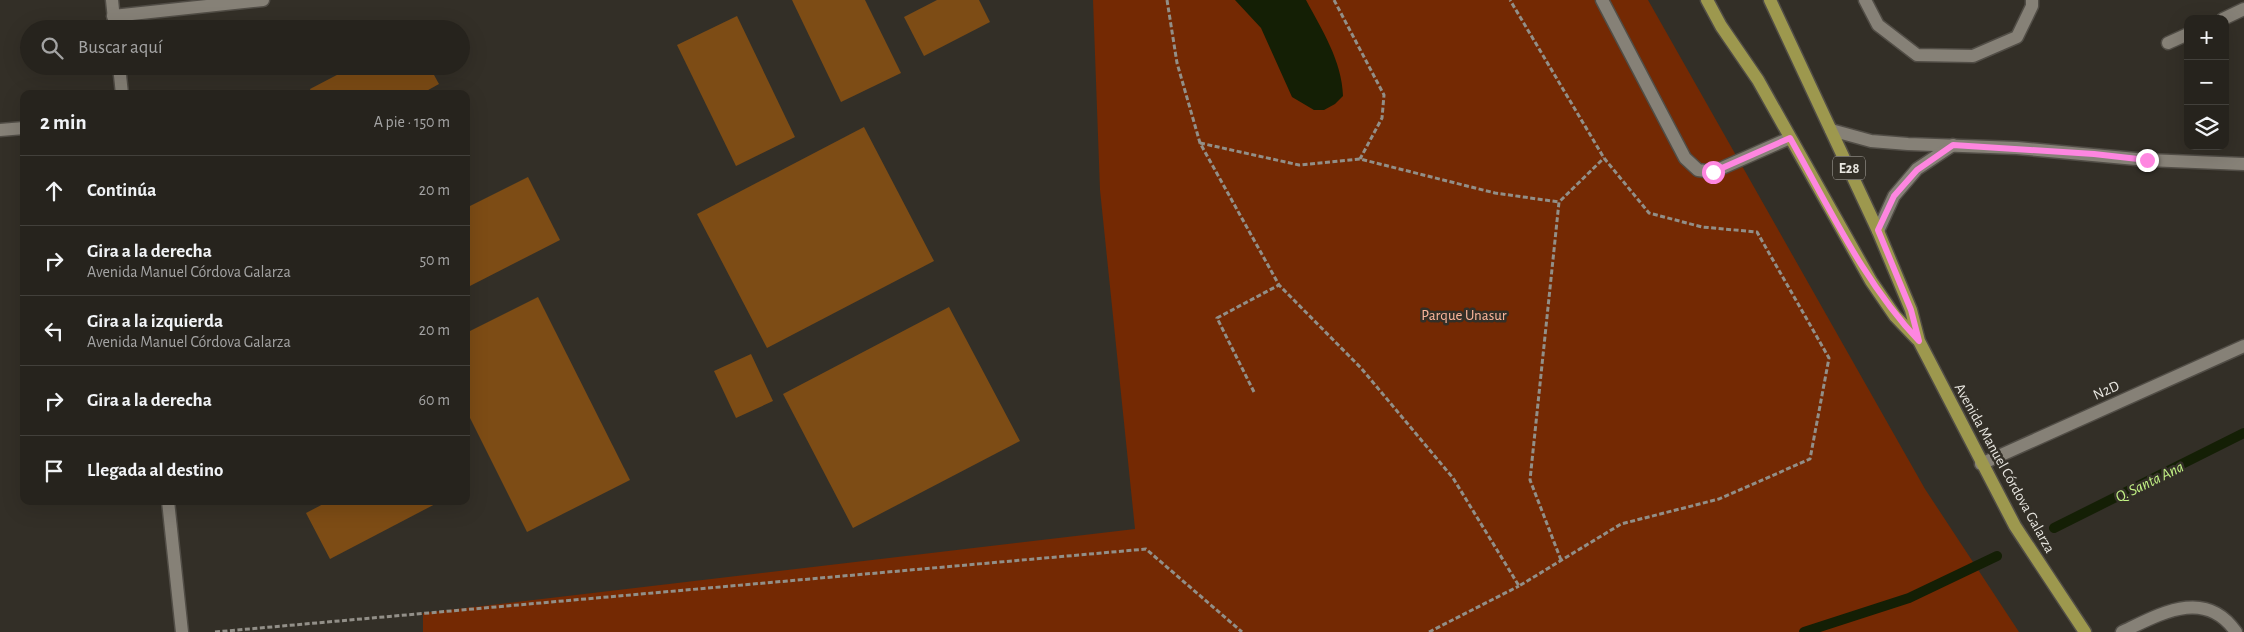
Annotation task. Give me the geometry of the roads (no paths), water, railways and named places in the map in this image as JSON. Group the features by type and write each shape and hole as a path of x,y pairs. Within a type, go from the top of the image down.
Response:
{"main road":[{"name":"Avenida Manuel Córdova Galarza","path":"1707,0 1721,26 1758,80 1871,281 1895,316 1919,341"},
{"name":"Avenida Manuel Córdova Galarza","path":"1770,0 1878,230 1911,310 1919,341 1981,464 2015,526 2085,632"}],"street":[{"path":"112,0 114,20"},
{"path":"127,20 262,0"},
{"path":"1602,0 1685,158 1698,170 1713,172 1790,138"},
{"path":"1865,0 1878,25 1917,55 1973,56 2017,37 2032,6 2032,0"},
{"path":"2229,16 2244,9"},
{"path":"2168,43 2184,36"},
{"path":"120,75 122,90"},
{"path":"0,130 20,128"},
{"path":"1831,130 1871,141 2084,153 2147,160 2244,164"},
{"path":"1878,230 1894,196 1917,170 1953,145"},
{"name":"N2D","path":"1981,464 2244,346"},
{"path":"168,505 182,632"},
{"path":"2122,632 2163,612 2190,607 2215,610 2236,632"}],"waterway":[{"name":"Q. Santa Ana","path":"2054,528 2244,433"},
{"name":"Q. Santa Ana","path":"1804,632 1909,598 1997,556"}],"park label":[{"name":"Parque Unasur","path":"1464,315"}]}
